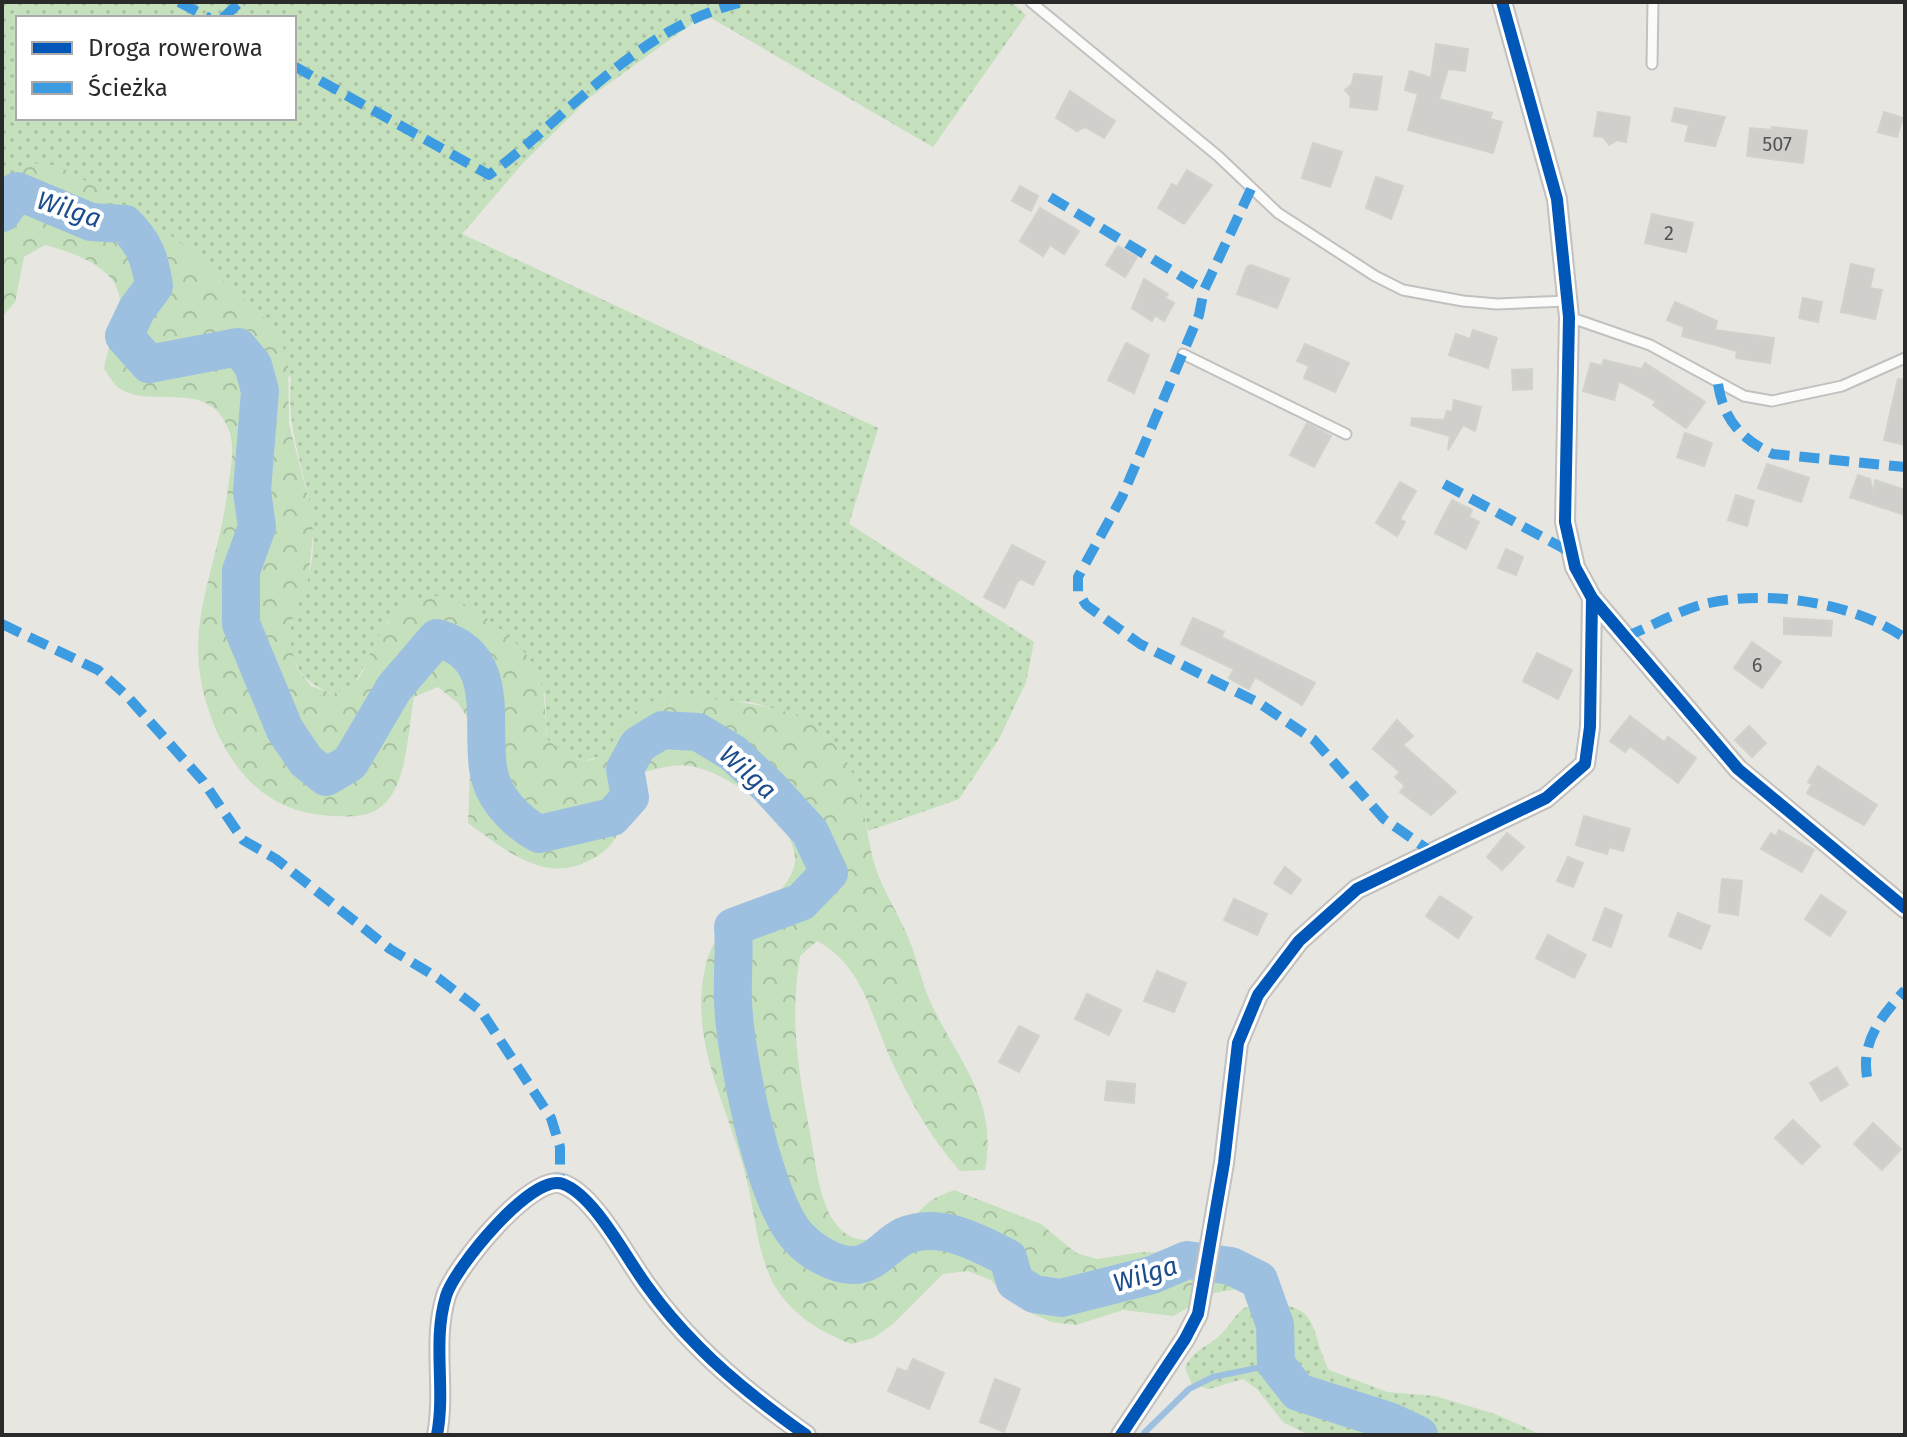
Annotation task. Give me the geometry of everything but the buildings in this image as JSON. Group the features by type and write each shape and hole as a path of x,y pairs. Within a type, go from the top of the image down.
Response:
{"street":[{"path":"1502,2 1557,199 1569,309 1565,522 1575,567 1592,598 1738,769 1905,908"},
{"path":"1121,1435 1185,1339 1198,1314 1238,1043 1258,995 1299,941 1357,889 1546,798 1585,764 1590,727 1592,598"},
{"path":"437,1435 442,1410 437,1329 447,1292 465,1263 520,1200 543,1183 560,1182 579,1193 648,1288 697,1345 757,1400 806,1435"}],"lane":[{"path":"1031,2 1218,156 1278,213 1375,276 1403,290 1452,300 1569,309 1650,345 1744,396 1772,401 1842,386 1905,358"},
{"path":"1652,64 1653,2"},
{"path":"1183,354 1346,434"}],"green space":[{"path":"2,2 1011,2 1026,15 933,147 711,18 693,23 589,98 524,162 462,234 878,428 849,524 1034,642 1026,682 999,739 959,799 868,831 857,785 796,715 751,702 674,699 633,714 607,754 585,761 564,755 547,739 545,694 389,620 354,685 333,694 317,687 296,664 290,636 294,613 310,570 313,536 292,426 291,378 119,204 73,173 10,176 2,185"},
{"path":"30,163 53,165 73,173 176,239 265,318 288,356 289,424 312,513 313,535 308,580 291,623 291,647 297,668 311,686 333,694 353,685 362,673 377,639 402,608 430,596 444,597 460,602 493,623 531,661 542,685 547,739 569,755 586,761 598,757 638,709 653,701 684,698 743,703 792,714 817,728 838,750 855,779 880,880 908,937 930,1001 981,1101 988,1145 985,1170 960,1171 931,1133 907,1091 856,978 846,964 817,941 800,956 795,1027 820,1189 834,1221 844,1233 859,1239 886,1237 932,1200 954,1190 1041,1224 1076,1253 1097,1259 1142,1252 1187,1254 1229,1270 1248,1282 1238,1289 1214,1293 1173,1316 1123,1310 1076,1325 1051,1322 1027,1311 1007,1298 991,1280 968,1271 943,1274 893,1324 873,1338 851,1344 816,1327 796,1312 772,1281 763,1257 740,1155 707,1051 701,997 708,956 721,932 733,920 760,910 781,890 792,873 795,857 783,827 771,812 739,787 706,770 685,765 673,766 643,772 617,835 609,847 598,855 573,867 541,866 526,861 468,823 472,725 458,703 438,687 414,697 402,770 391,797 377,810 342,816 297,810 252,783 219,736 206,701 199,669 198,639 202,611 231,468 230,433 221,415 195,399 148,397 133,394 115,384 104,369 119,309 118,290 93,263 45,245 24,257 15,302 2,317 2,185 9,176"},
{"path":"1255,1303 1277,1304 1302,1312 1314,1329 1329,1370 1387,1392 1435,1396 1495,1414 1542,1435 1310,1435 1284,1423 1257,1389 1243,1379 1209,1389 1192,1384 1185,1368 1191,1358 1217,1338 1242,1310"}],"waterway":[{"name":"Wilga","path":"2,213 17,191 91,222 125,224 146,252 154,286 137,309 124,336 149,364 238,347 253,365 260,391 252,491 257,527 241,571 241,624 285,730 306,761 326,777 350,763 394,688 437,638 458,647 471,659 480,674 486,710 490,779 506,807 539,834 612,817 630,797 625,769 638,745 662,730 698,732 733,753 810,832 829,873 801,902 733,927 735,1023 753,1125 774,1193 786,1220 804,1243 830,1260 852,1265 867,1262 904,1236 917,1232 944,1232 971,1240 1008,1258 1015,1282 1034,1294 1061,1298 1152,1275 1187,1260 1231,1266 1259,1280 1275,1325 1276,1364 1298,1392 1389,1421 1419,1435"},
{"path":"1144,1433 1189,1389 1213,1377 1276,1364"}],"marked path":[{"path":"179,2 205,16"},
{"path":"225,16 240,2"},
{"path":"296,67 489,175 639,51 706,14 743,2"},
{"path":"1251,189 1204,290 1199,315 1122,497 1078,577 1078,592 1086,605 1140,644 1259,703 1314,740 1384,819 1433,853"},
{"path":"1050,197 1204,290"},
{"path":"1718,384 1724,407 1735,426 1752,442 1773,454 1905,467"},
{"path":"1444,484 1572,553"},
{"path":"1625,637 1704,604 1755,598 1835,607 1860,615 1905,638"},
{"path":"2,624 98,670 127,696 203,781 243,840 276,859 390,949 438,978 481,1011 551,1118 560,1147 560,1182"},
{"path":"1867,1077 1870,1040 1881,1019 1905,990"}],"cycle path":[{"path":"1502,2 1557,199 1569,317 1565,522 1575,567 1592,598 1738,769 1905,908"},
{"path":"1121,1435 1185,1339 1198,1314 1224,1163 1238,1043 1258,995 1299,941 1357,889 1546,798 1585,764 1590,727 1592,598"},
{"path":"437,1435 440,1331 446,1296 463,1265 496,1225 514,1207 549,1184 563,1184 587,1201 653,1294 691,1339 737,1382 806,1435"}]}
